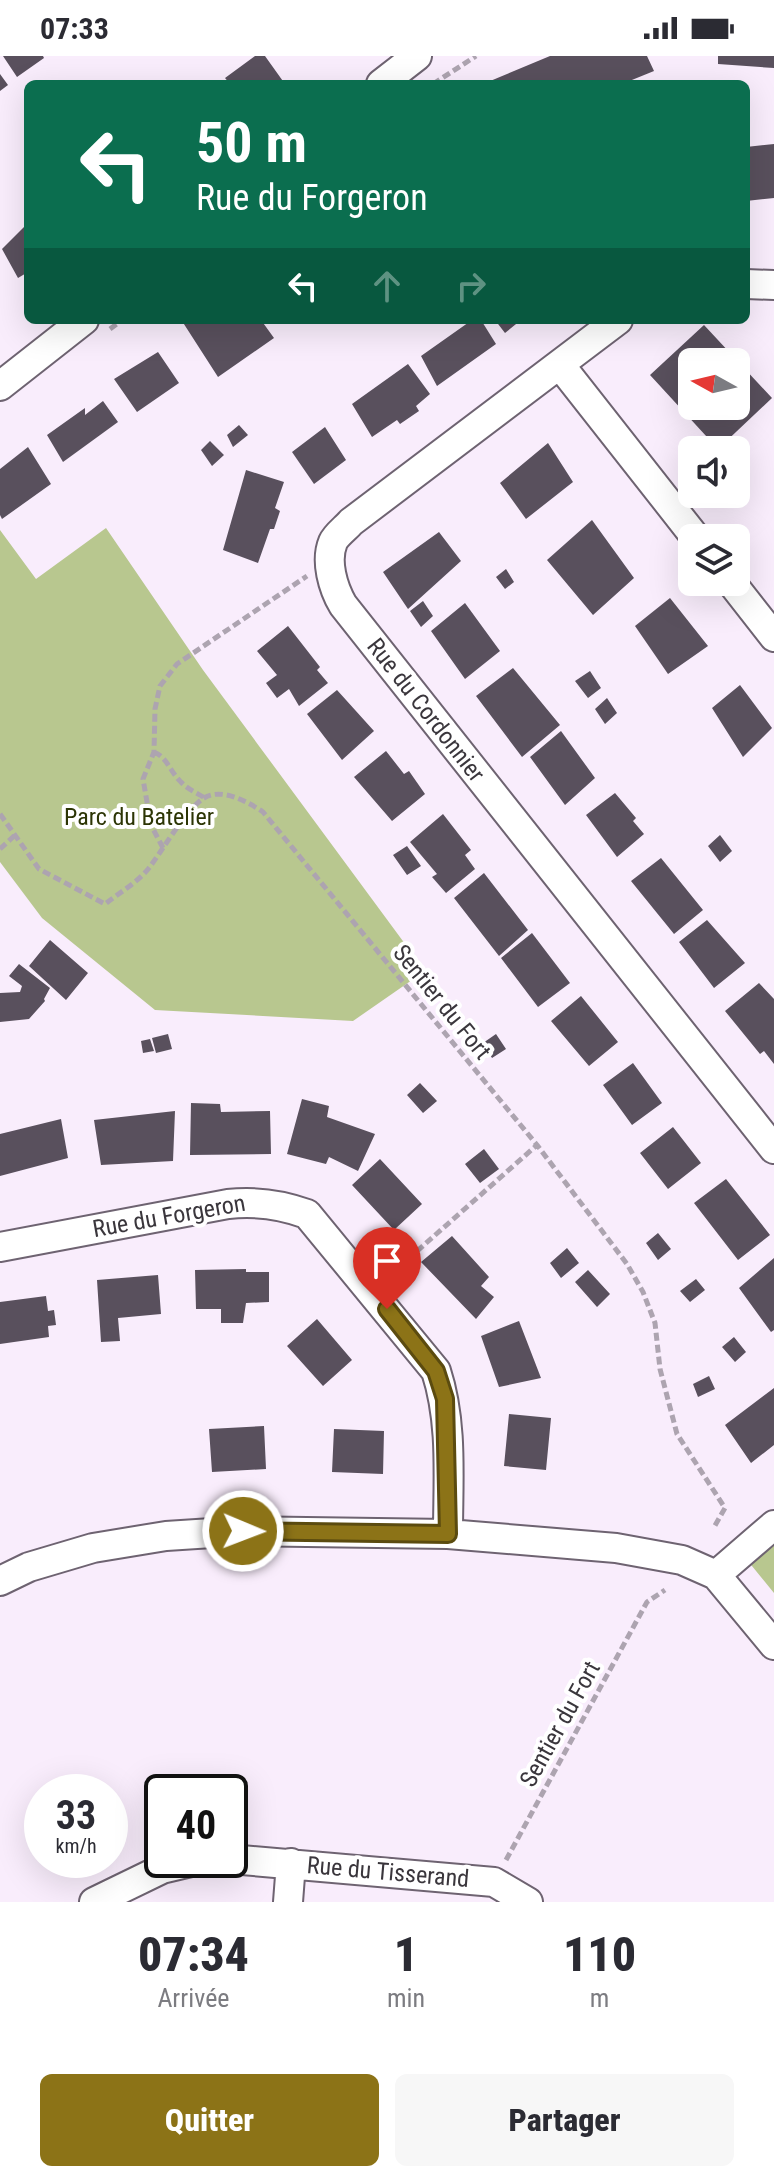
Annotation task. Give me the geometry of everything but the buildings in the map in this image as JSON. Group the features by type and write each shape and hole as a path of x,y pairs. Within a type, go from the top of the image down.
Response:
{"street":[{"path":"386,80 417,56"},
{"path":"750,284 774,285"},
{"path":"0,386 79,324"},
{"path":"331,560 333,542 351,522 613,324"},
{"path":"560,365 685,524"},
{"name":"Rue du Cordonnier","path":"331,560 334,589 343,605 774,1149"},
{"path":"742,596 774,637"},
{"name":"Rue du Forgeron","path":"0,1247 228,1204 257,1201 307,1214 436,1371 445,1399 448,1534"},
{"path":"716,1575 774,1525"},
{"path":"0,1581 29,1567 93,1548 166,1536 243,1531 448,1534 616,1548 682,1560 716,1575 774,1645"},
{"name":"Rue du Tisserand","path":"248,1860 494,1882 528,1902"},
{"name":"Rue du Tisserand","path":"288,1902 291,1863"},
{"path":"94,1902 144,1878"}],"path":[{"path":"439,80 476,56"},
{"path":"163,848 151,825 143,779 154,752 155,709 160,686 177,664 331,560"},
{"path":"0,814 39,869 105,904 147,871 205,798 183,785 163,756 154,752"},
{"name":"Sentier du Fort","path":"205,798 221,795 232,797 263,812 537,1145 627,1264 643,1292 655,1323 660,1369 677,1434 725,1508 713,1529"},
{"path":"0,849 14,836"},
{"path":"372,1292 537,1145"},
{"name":"Sentier du Fort","path":"494,1882 647,1602 665,1590"}],"green space":[{"name":"Parc du Batelier","path":"106,528 203,670 425,971 353,1021 155,1010 42,918 0,862 0,530 36,579"},
{"path":"774,1543 774,1593 743,1555"}],"route":[{"path":"243,1531 448,1534 445,1399 436,1371 387,1309"}]}
